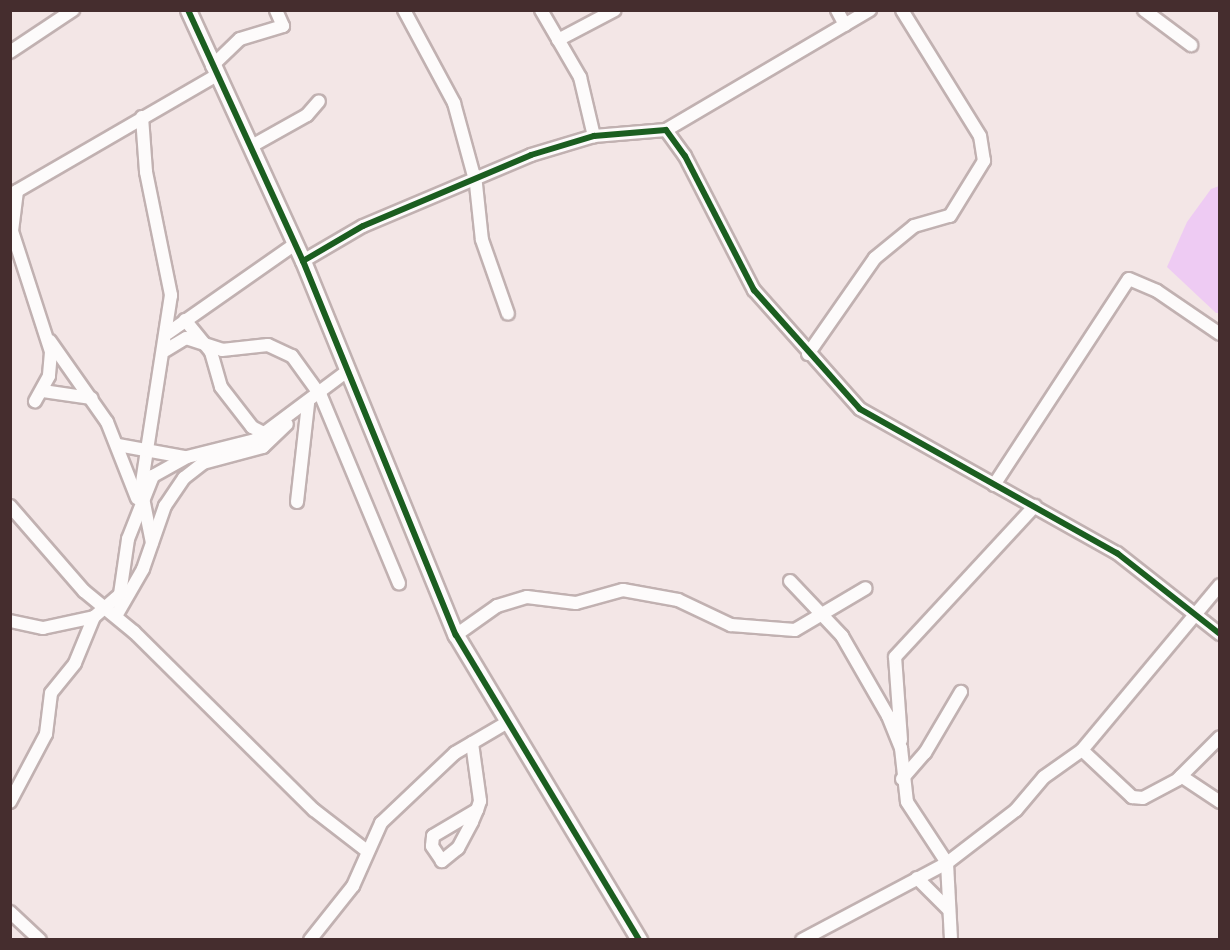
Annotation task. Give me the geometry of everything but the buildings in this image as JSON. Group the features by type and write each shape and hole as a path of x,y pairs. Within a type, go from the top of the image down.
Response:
{"street":[{"path":"10,52 73,10"},
{"path":"188,10 303,261 346,372 456,635 506,723 639,939"},
{"path":"152,543 140,501 118,445 91,398 49,340 12,231 14,193 142,117 214,70 240,39 283,26 276,10"},
{"path":"404,10 454,104 474,175 482,240 508,314"},
{"path":"541,10 580,76 594,136"},
{"path":"558,40 615,10"},
{"path":"837,10 845,26"},
{"path":"303,261 474,175 594,136 666,130 870,10"},
{"path":"808,354 865,269 914,226 950,216 984,161 980,136 902,10"},
{"path":"1144,10 1191,45"},
{"path":"250,147 307,116 319,101"},
{"path":"10,802 46,734 51,693 75,663 94,617 124,584 128,539 140,501 146,453 166,350 170,272 146,172 142,117"},
{"path":"666,130 685,156 754,290 808,354 860,409 1117,553 1220,634"},
{"path":"168,333 295,244"},
{"path":"994,485 1125,282 1132,279 1157,291 1220,334"},
{"path":"185,320 207,346 221,387 252,427 266,434"},
{"path":"166,350 186,338 207,346 277,347 292,356 321,396 399,583"},
{"path":"49,340 49,376 39,396 91,398"},
{"path":"140,501 159,471 187,457 245,445 266,434 321,396 346,372"},
{"path":"297,502 304,407"},
{"path":"116,616 152,543 165,506 194,468 263,447 304,407"},
{"path":"118,445 146,453 187,457"},
{"path":"10,506 50,545 79,586 116,616 314,810 368,851"},
{"path":"951,939 947,863 907,802 902,779 895,657 1035,506"},
{"path":"790,581 842,636 901,748"},
{"path":"802,939 947,863 1016,810 1058,765 1082,750 1220,585"},
{"path":"456,635 497,606 527,597 576,603 623,590 678,600 741,627 795,630 866,588"},
{"path":"10,621 43,628 94,617"},
{"path":"902,779 961,692"},
{"path":"312,939 353,886 381,823 472,742 506,723"},
{"path":"1082,750 1132,797 1156,795 1181,776 1220,737"},
{"path":"472,742 482,785 477,810"},
{"path":"1181,776 1220,802"},
{"path":"917,878 949,910"},
{"path":"10,912 40,939"}],"shaded area":[{"path":"1219,186 1220,313 1216,313 1167,267 1187,222 1211,189"}],"cycle path":[{"path":"188,10 303,261 456,635 639,940"},
{"path":"303,261 363,226 531,155 594,136 666,130 685,156 754,290 860,409 1117,553 1220,634"}]}
